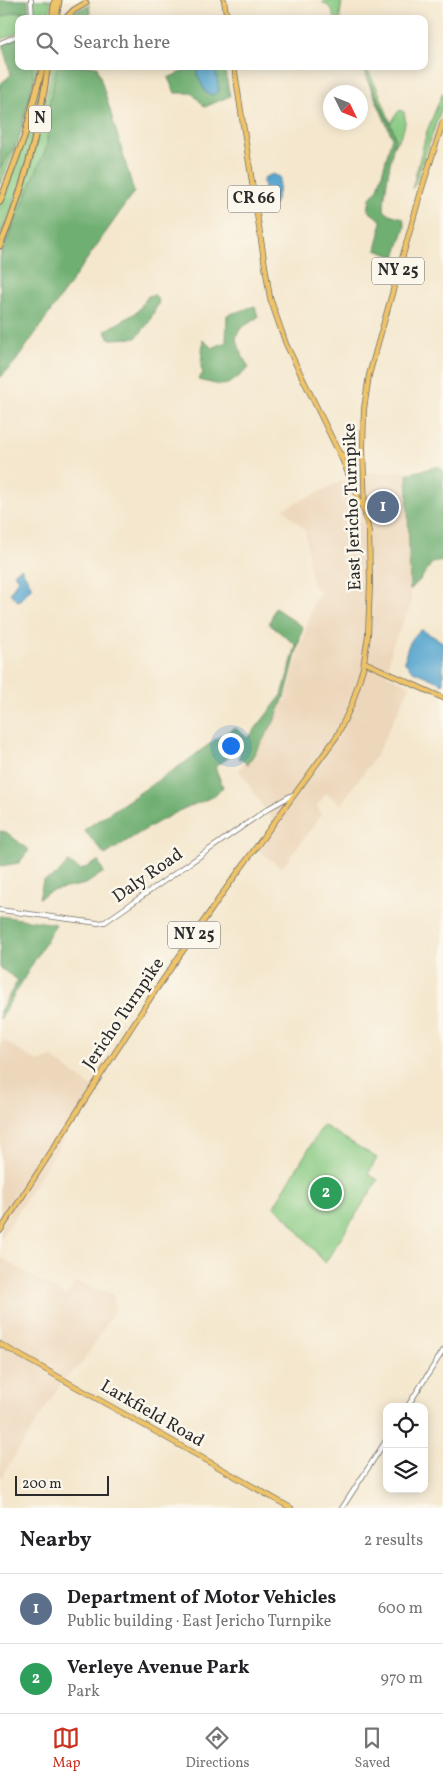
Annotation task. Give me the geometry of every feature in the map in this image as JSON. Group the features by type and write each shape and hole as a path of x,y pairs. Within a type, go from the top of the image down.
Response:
{"highway":[{"path":"53,15 55,0"},
{"path":"57,15 59,0"},
{"path":"69,15 86,3"},
{"name":"N","path":"0,202 34,105 40,70"},
{"name":"N","path":"0,246 18,198 33,148 47,70"}],"main road":[{"path":"224,0 226,15"},
{"name":"CR 66","path":"235,70 270,298 286,344 339,452 365,514"},
{"name":"East Jericho Turnpike","path":"364,662 368,636 370,583 369,532 365,514 364,409 369,375 443,122"},
{"path":"339,452 344,457 353,460 363,451"},
{"path":"364,662 443,698"},
{"name":"Jericho Turnpike","path":"0,1231 122,1040 225,890 341,728 356,691 364,662"},
{"name":"Larkfield Road","path":"0,1344 291,1508"}],"street":[{"path":"31,0 32,15"},
{"path":"0,43 15,37"},
{"path":"438,134 443,137"},
{"name":"Daly Road","path":"0,910 98,923 106,922 268,808 294,794"},
{"path":"410,1403 443,1351"},
{"path":"342,1508 383,1445"}],"shaded area":[{"path":"405,471 411,605 392,646 387,675 410,686 376,756 341,804 326,793 317,806 321,815 282,868 259,851 276,826 239,770 286,700 314,601 321,592 312,585 305,530 283,509 359,473"},
{"path":"3,1040 38,1062 51,1057 95,1089 0,1240 0,1045"},
{"path":"0,1257 66,1296 76,1282 113,1294 115,1310 82,1363 62,1382 0,1479"}],"green space":[{"path":"0,0 28,0 29,12 14,12 0,18"},
{"path":"32,0 51,0 49,15 33,15"},
{"path":"325,0 342,0 340,15 334,15 331,8 323,3"},
{"path":"89,5 90,15 73,15 75,11"},
{"path":"15,12 29,12 29,15 15,15 15,34 0,40 0,18"},
{"path":"15,38 15,70 33,70 34,79 18,142 0,168 0,84 11,75 2,44"},
{"path":"33,70 37,70 18,142 34,79"},
{"path":"51,70 56,70 48,110 47,146 0,258 31,162"},
{"path":"56,70 98,70 134,192 16,361 0,378 0,258 47,146 48,110"},
{"path":"185,70 201,70 219,91 216,70 225,70 230,96 205,107 192,93 175,93 168,78"},
{"path":"364,70 367,70 376,86 391,123 400,110 404,112 404,127 393,147 395,138 393,130"},
{"path":"44,74 28,156 16,196 0,235 0,205 33,115"},
{"path":"367,79 393,130 395,138 384,207 388,214 403,218 405,227 395,257 376,250 381,220 368,211 370,198 378,189 392,137"},
{"path":"443,92 443,104 412,189 427,131"},
{"path":"18,142 0,185 0,168"},
{"path":"155,295 159,302 148,324 136,338 110,339 105,331 137,312 148,296"},
{"path":"255,306 258,317 240,329 236,338 249,368 235,380 226,384 221,385 198,380 203,373 201,367 203,340 212,348 226,342 227,315"},
{"path":"439,466 443,470 443,561 432,563 410,590 407,474"},
{"path":"275,608 303,627 286,693 274,722 248,764 239,758 241,749 215,767 223,787 214,796 160,821 105,855 84,830 187,761 220,736 235,728 248,738 282,695 296,645 269,624"},
{"path":"0,831 6,832 29,850 19,863 0,866"},
{"path":"98,861 104,872 86,884 51,891 39,898 43,881 57,875 68,862 81,870"},
{"path":"0,916 56,924 0,1019 0,1011 18,980 0,968"},
{"path":"323,1125 377,1158 368,1174 378,1180 325,1263 288,1219 274,1206"}],"water":[{"path":"198,70 216,70 219,91 213,95 206,93 197,74"},
{"path":"273,174 280,177 280,182 270,214 266,209 263,180 265,177"},
{"path":"21,568 32,587 17,601 10,593 18,579 14,573"},
{"path":"422,630 443,642 443,684 413,671 405,663 409,644 415,635"}],"place":[{"name":"Department of Motor Vehicles","path":"383,507"},
{"name":"Verleye Avenue Park","path":"326,1193"}]}
